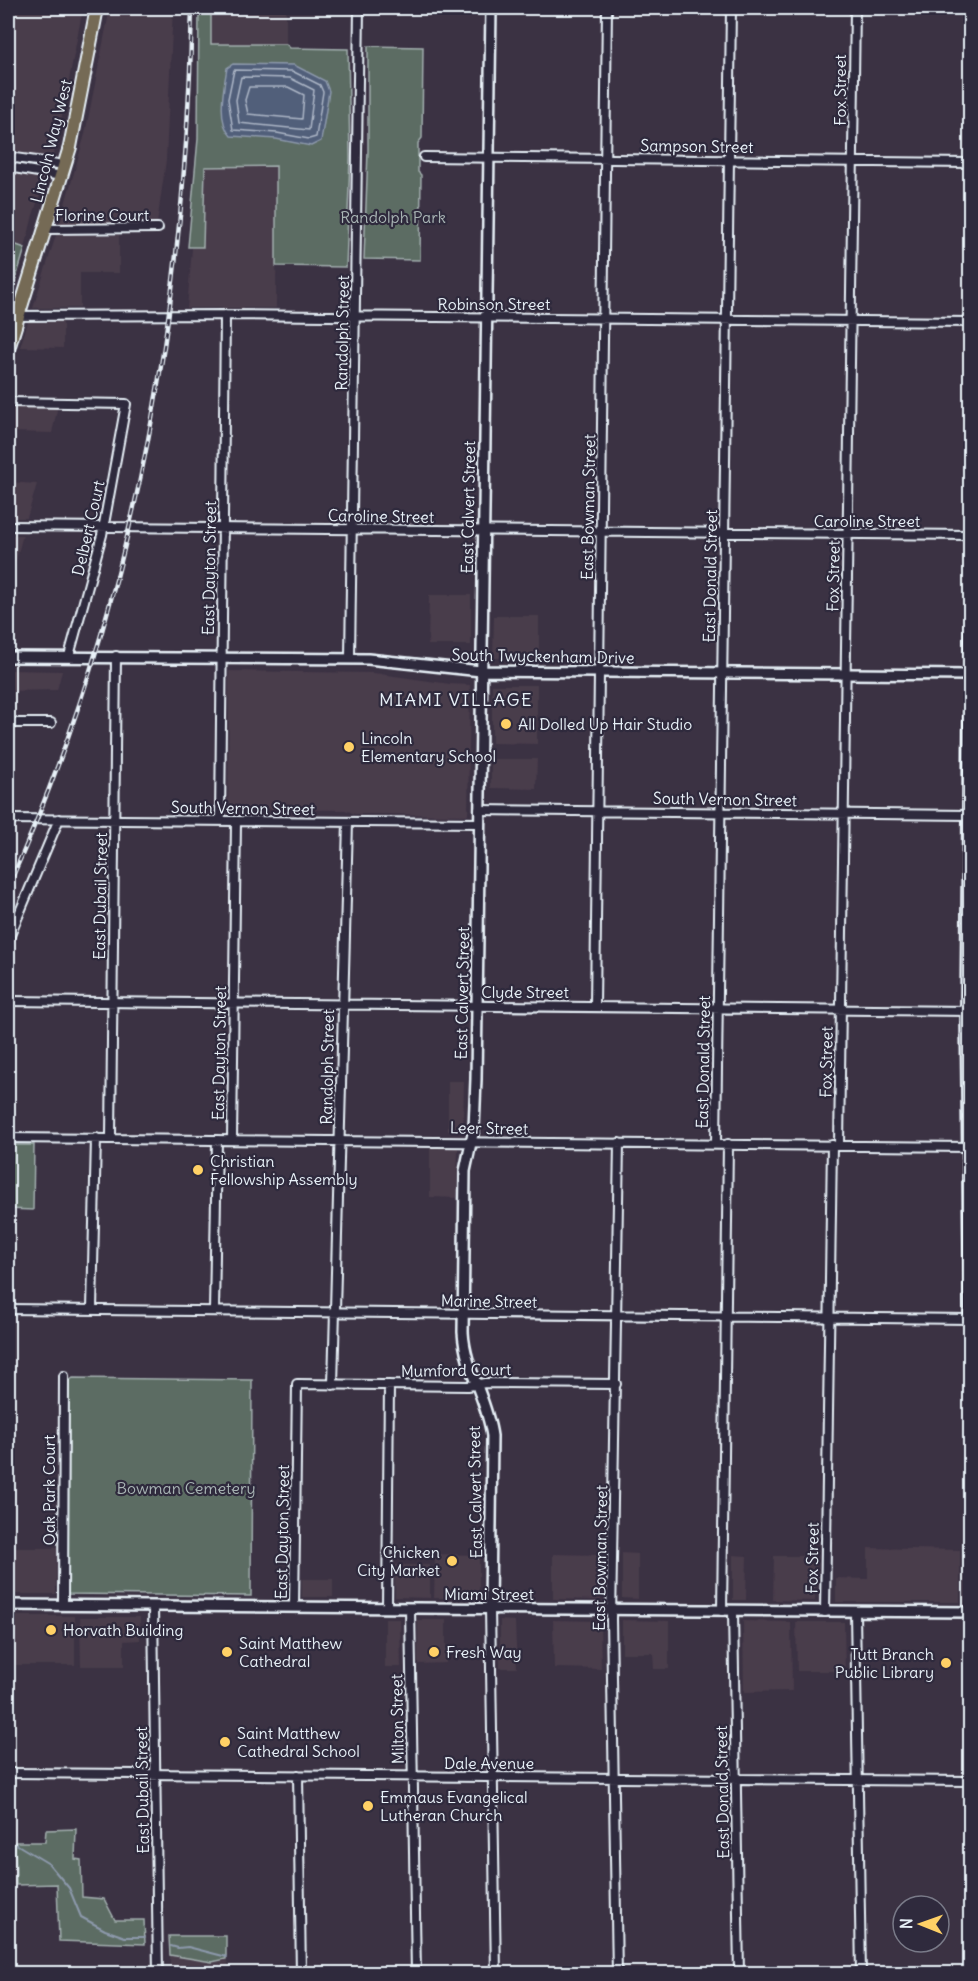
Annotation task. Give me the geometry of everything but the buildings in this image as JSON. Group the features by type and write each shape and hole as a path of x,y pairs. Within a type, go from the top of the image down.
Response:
{"main road":[{"name":"Lincoln Way West","path":"8,349 13,316 64,171 97,8"}],"street":[{"name":"Randolph Street","path":"350,658 359,8"},
{"name":"East Calvert Street","path":"491,8 475,1108 465,1171 463,1315 465,1354 487,1410 492,1436 490,1608 496,1974"},
{"name":"East Bowman Street","path":"595,1006 607,8"},
{"name":"East Donald Street","path":"716,1144 731,8"},
{"name":"Fox Street","path":"825,1612 829,1318 840,1009 855,8"},
{"path":"8,157 64,171"},
{"name":"Sampson Street","path":"424,157 970,163"},
{"path":"8,167 64,171"},
{"name":"Florine Court","path":"45,229 158,228"},
{"name":"Robinson Street","path":"13,316 225,315 970,322"},
{"name":"East Dayton Street","path":"220,821 225,315"},
{"name":"Delbert Court","path":"8,402 126,404 103,527 69,656"},
{"name":"Caroline Street","path":"8,526 970,535"},
{"path":"970,625 968,1011 970,1320"},
{"name":"East Dubail Street","path":"111,1137 116,656"},
{"name":"South Twyckenham Drive","path":"8,657 350,658 411,662 453,670 481,671 970,675"},
{"path":"8,723 51,723"},
{"name":"South Vernon Street","path":"479,810 969,815"},
{"name":"South Vernon Street","path":"8,819 479,823"},
{"path":"8,940 59,819"},
{"name":"East Dayton Street","path":"232,1140 236,822"},
{"name":"Randolph Street","path":"333,1385 348,822"},
{"name":"Clyde Street","path":"8,1001 968,1011"},
{"name":"Leer Street","path":"8,1138 111,1137 969,1147"},
{"path":"92,1310 96,1138"},
{"name":"East Dayton Street","path":"214,1311 217,1140"},
{"name":"East Bowman Street","path":"617,1974 611,1610 619,1143"},
{"name":"East Donald Street","path":"722,1611 728,1144"},
{"name":"Marine Street","path":"8,1309 970,1320"},
{"name":"Oak Park Court","path":"63,1605 64,1376"},
{"name":"Mumford Court","path":"297,1384 477,1385 495,1382 616,1384"},
{"name":"East Dayton Street","path":"294,1608 297,1384"},
{"path":"387,1608 389,1385"},
{"name":"Miami Street","path":"8,1605 970,1612"},
{"name":"East Dubail Street","path":"153,1606 158,1974"},
{"name":"Milton Street","path":"410,1608 416,1974"},
{"name":"East Donald Street","path":"733,1611 739,1974"},
{"path":"855,1612 861,1974"},
{"name":"Dale Avenue","path":"8,1773 970,1781"},
{"path":"298,1775 301,1974"}],"shaded area":[{"path":"8,8 83,8 56,147 33,215 25,248 8,242"},
{"path":"110,8 173,8 166,160 157,224 59,225 85,134"},
{"path":"211,8 286,8 286,44 211,44"},
{"path":"277,166 276,308 187,308 192,248 203,247 205,167"},
{"path":"56,235 119,235 119,273 80,273 80,308 33,308"},
{"path":"28,322 63,322 63,348 20,347"},
{"path":"8,404 58,406 52,433 8,432"},
{"path":"8,482 37,484 27,518 8,518"},
{"path":"8,535 23,535 8,589"},
{"path":"429,595 471,595 471,645 428,645"},
{"path":"494,616 539,616 539,659 493,658"},
{"path":"8,670 62,671 57,690 8,691"},
{"name":"Lincoln Elementary School","path":"229,671 374,673 470,685 468,815 355,814 345,810 236,809 228,811"},
{"path":"492,685 537,685 537,744 492,743"},
{"path":"491,759 537,759 536,789 491,788"},
{"path":"448,1081 464,1081 463,1131 448,1131"},
{"path":"430,1148 458,1148 457,1198 430,1197"},
{"path":"8,1548 57,1548 56,1594 8,1594"},
{"path":"868,1548 960,1550 960,1602 836,1602 836,1578 868,1579"},
{"path":"622,1553 638,1554 638,1599 622,1598"},
{"path":"435,1554 479,1555 479,1598 434,1598"},
{"path":"553,1554 601,1555 601,1600 553,1599"},
{"path":"733,1555 747,1556 746,1600 733,1600"},
{"path":"774,1556 816,1556 815,1601 773,1600"},
{"path":"395,1565 430,1565 430,1598 395,1597"},
{"path":"302,1579 333,1579 333,1597 302,1597"},
{"path":"15,1616 75,1616 75,1665 12,1665 12,1618"},
{"path":"80,1617 140,1617 140,1640 124,1641 124,1666 81,1666"},
{"path":"385,1619 400,1619 401,1667 385,1667"},
{"path":"418,1620 446,1620 446,1663 418,1664"},
{"path":"500,1620 515,1621 517,1668 500,1668"},
{"path":"553,1620 600,1621 601,1669 554,1668"},
{"path":"622,1620 669,1621 669,1669 654,1669 653,1653 622,1653"},
{"path":"743,1621 791,1622 792,1691 744,1692"},
{"path":"796,1622 844,1622 845,1671 797,1671"},
{"path":"170,1955 212,1962 226,1959 233,1973 170,1973"}],"green space":[{"path":"199,8 211,8 211,44 286,44 290,48 348,49 350,158 346,267 276,266 276,166 205,167 203,247 188,247 198,139"},
{"name":"Randolph Park","path":"368,46 423,47 422,138 418,143 418,172 421,175 420,260 364,259 368,151"},
{"path":"8,242 25,248 8,305"},
{"path":"8,1145 34,1145 33,1210 8,1209"},
{"name":"Bowman Cemetery","path":"73,1378 252,1380 251,1596 68,1594 69,1381"},
{"path":"76,1829 75,1859 81,1860 82,1897 104,1899 115,1920 144,1920 145,1944 59,1941 57,1884 16,1885 15,1842 45,1842 46,1830"},
{"path":"169,1936 226,1936 226,1959 212,1962 170,1955"}],"water":[{"path":"233,64 294,65 325,81 329,91 321,141 311,146 276,139 231,136 226,130 222,104 227,68"}],"waterway":[{"path":"16,1844 49,1864 69,1888 81,1917 105,1930 125,1937 145,1937"},
{"path":"171,1946 188,1947 227,1957"}],"railway":[{"path":"8,887 52,782 89,675 120,567 145,457 164,346 178,234 187,121 192,8"}],"place":[{"name":"All Dolled Up Hair Studio","path":"506,724"},
{"name":"Lincoln Elementary School","path":"349,747"},
{"name":"Christian Fellowship Assembly","path":"198,1170"},
{"name":"Chicken City Market","path":"452,1561"},
{"name":"Horvath Building","path":"51,1630"},
{"name":"Saint Matthew Cathedral","path":"227,1652"},
{"name":"Fresh Way","path":"434,1652"},
{"name":"Tutt Branch Public Library","path":"946,1663"},
{"name":"Saint Matthew Cathedral School","path":"225,1742"},
{"name":"Emmaus Evangelical Lutheran Church","path":"368,1806"}],"district":[{"name":"MIAMI VILLAGE","path":"456,699"}]}
